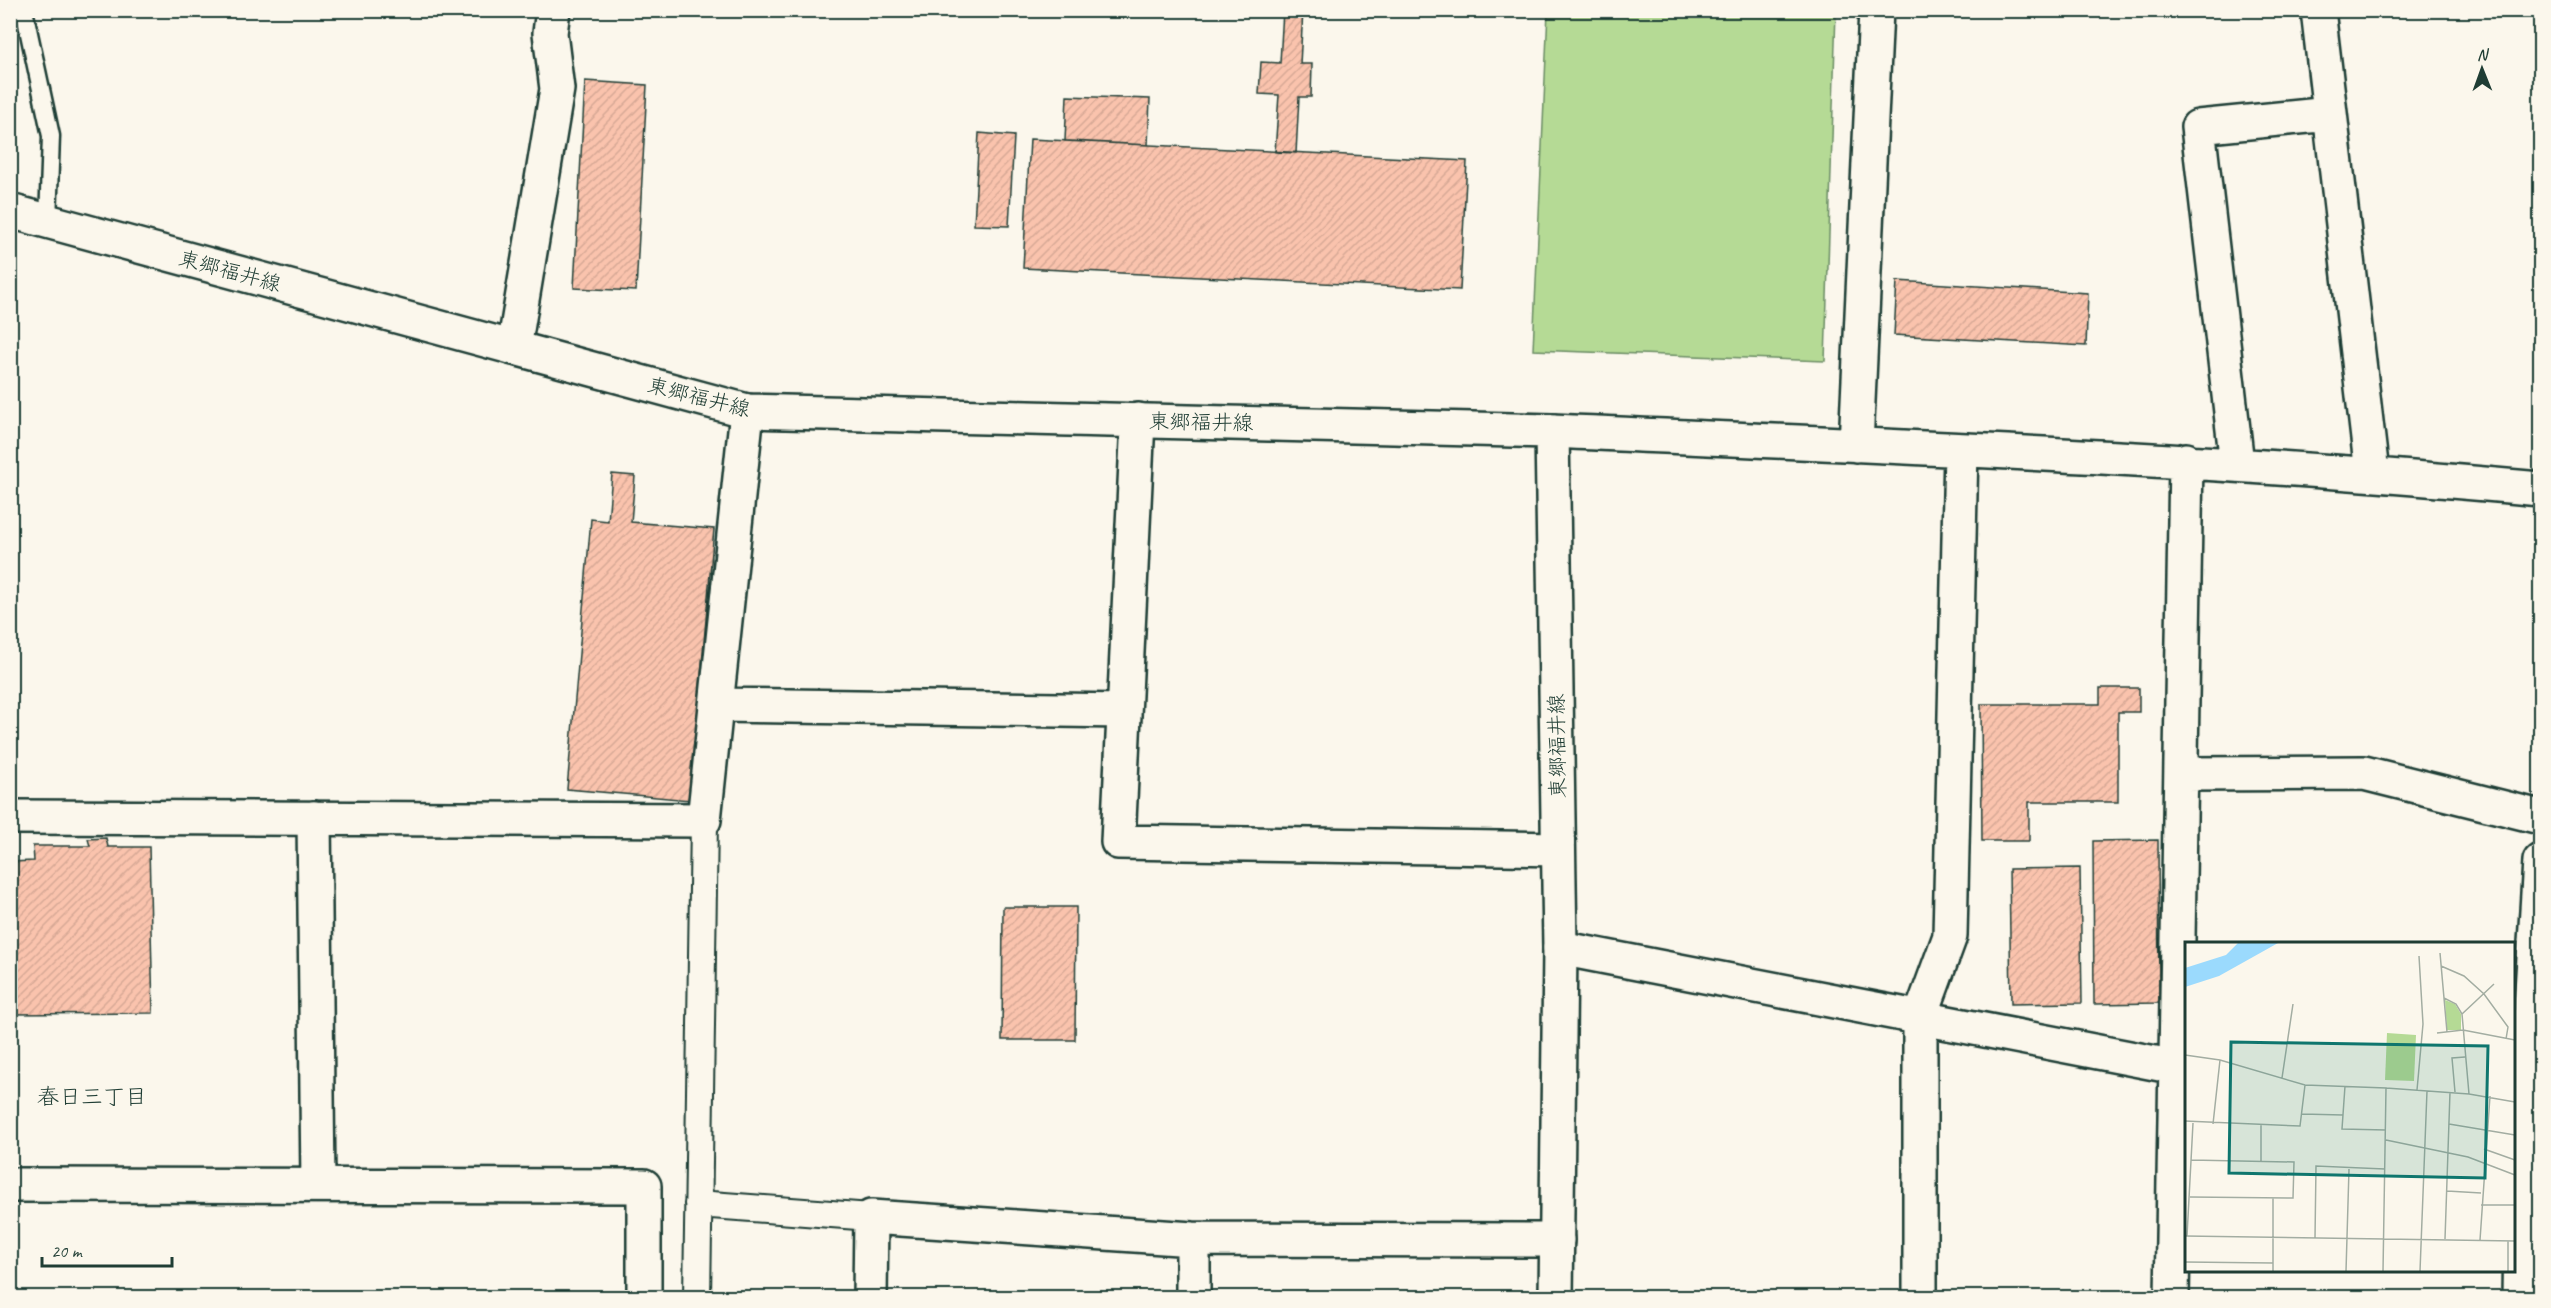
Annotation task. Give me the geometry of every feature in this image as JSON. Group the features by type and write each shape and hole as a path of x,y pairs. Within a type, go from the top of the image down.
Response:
{"street":[{"path":"514,348 557,89 550,33 553,10"},
{"path":"1856,445 1876,10"},
{"path":"2318,10 2372,473"},
{"path":"2237,464 2198,127 2330,114"},
{"name":"東郷福井線","path":"10,211 747,411 1552,431 1560,948 1556,1298"},
{"path":"697,1298 704,820 747,411"},
{"path":"1138,420 1118,842 1558,849"},
{"path":"1552,431 2186,460 2372,473 2541,489"},
{"path":"1920,1298 1920,1018 1950,936 1960,450"},
{"path":"2172,1298 2181,1068 2181,774 2186,460"},
{"path":"716,705 1124,711"},
{"path":"2181,774 2364,773 2541,817"},
{"path":"10,817 704,820"},
{"path":"314,818 318,1185"},
{"path":"2519,1298 2535,1022 2541,861"},
{"path":"1560,948 2181,1068"},
{"path":"10,1185 644,1186 644,1298"},
{"path":"698,1204 1193,1239 1557,1240"},
{"path":"870,1298 871,1217"},
{"path":"1193,1239 1193,1298"}],"lane":[{"path":"24,10 51,136 48,221"}],"green space":[{"path":"1548,11 1836,11 1825,361 1533,350"}],"building":[{"path":"1283,10 1303,10 1300,64 1312,64 1311,97 1299,97 1296,153 1275,152 1279,95 1259,94 1261,62 1280,63"},
{"path":"1358,10 1484,10 1484,17"},
{"path":"585,81 647,85 636,291 574,288"},
{"path":"1067,96 1150,99 1148,145 1065,141"},
{"path":"979,133 1014,136 1009,226 974,225"},
{"path":"1030,139 1467,161 1460,290 1023,268"},
{"path":"1897,281 2088,293 2086,346 1894,335"},
{"path":"612,474 635,476 631,522 714,529 690,800 567,789 591,519 608,521"},
{"path":"2100,688 2139,688 2139,712 2118,712 2118,802 2029,802 2029,841 1982,841 1981,704 2100,704"},
{"path":"106,838 108,847 149,847 153,1013 10,1014 10,862 34,861 33,846 90,846 88,839"},
{"path":"2158,840 2159,1003 2094,1004 2093,841"},
{"path":"2080,868 2082,1003 2011,1004 2009,869"},
{"path":"1003,907 1076,907 1075,1040 1002,1040"}],"district":[{"name":"春日三丁目","path":"92,1096"}]}
